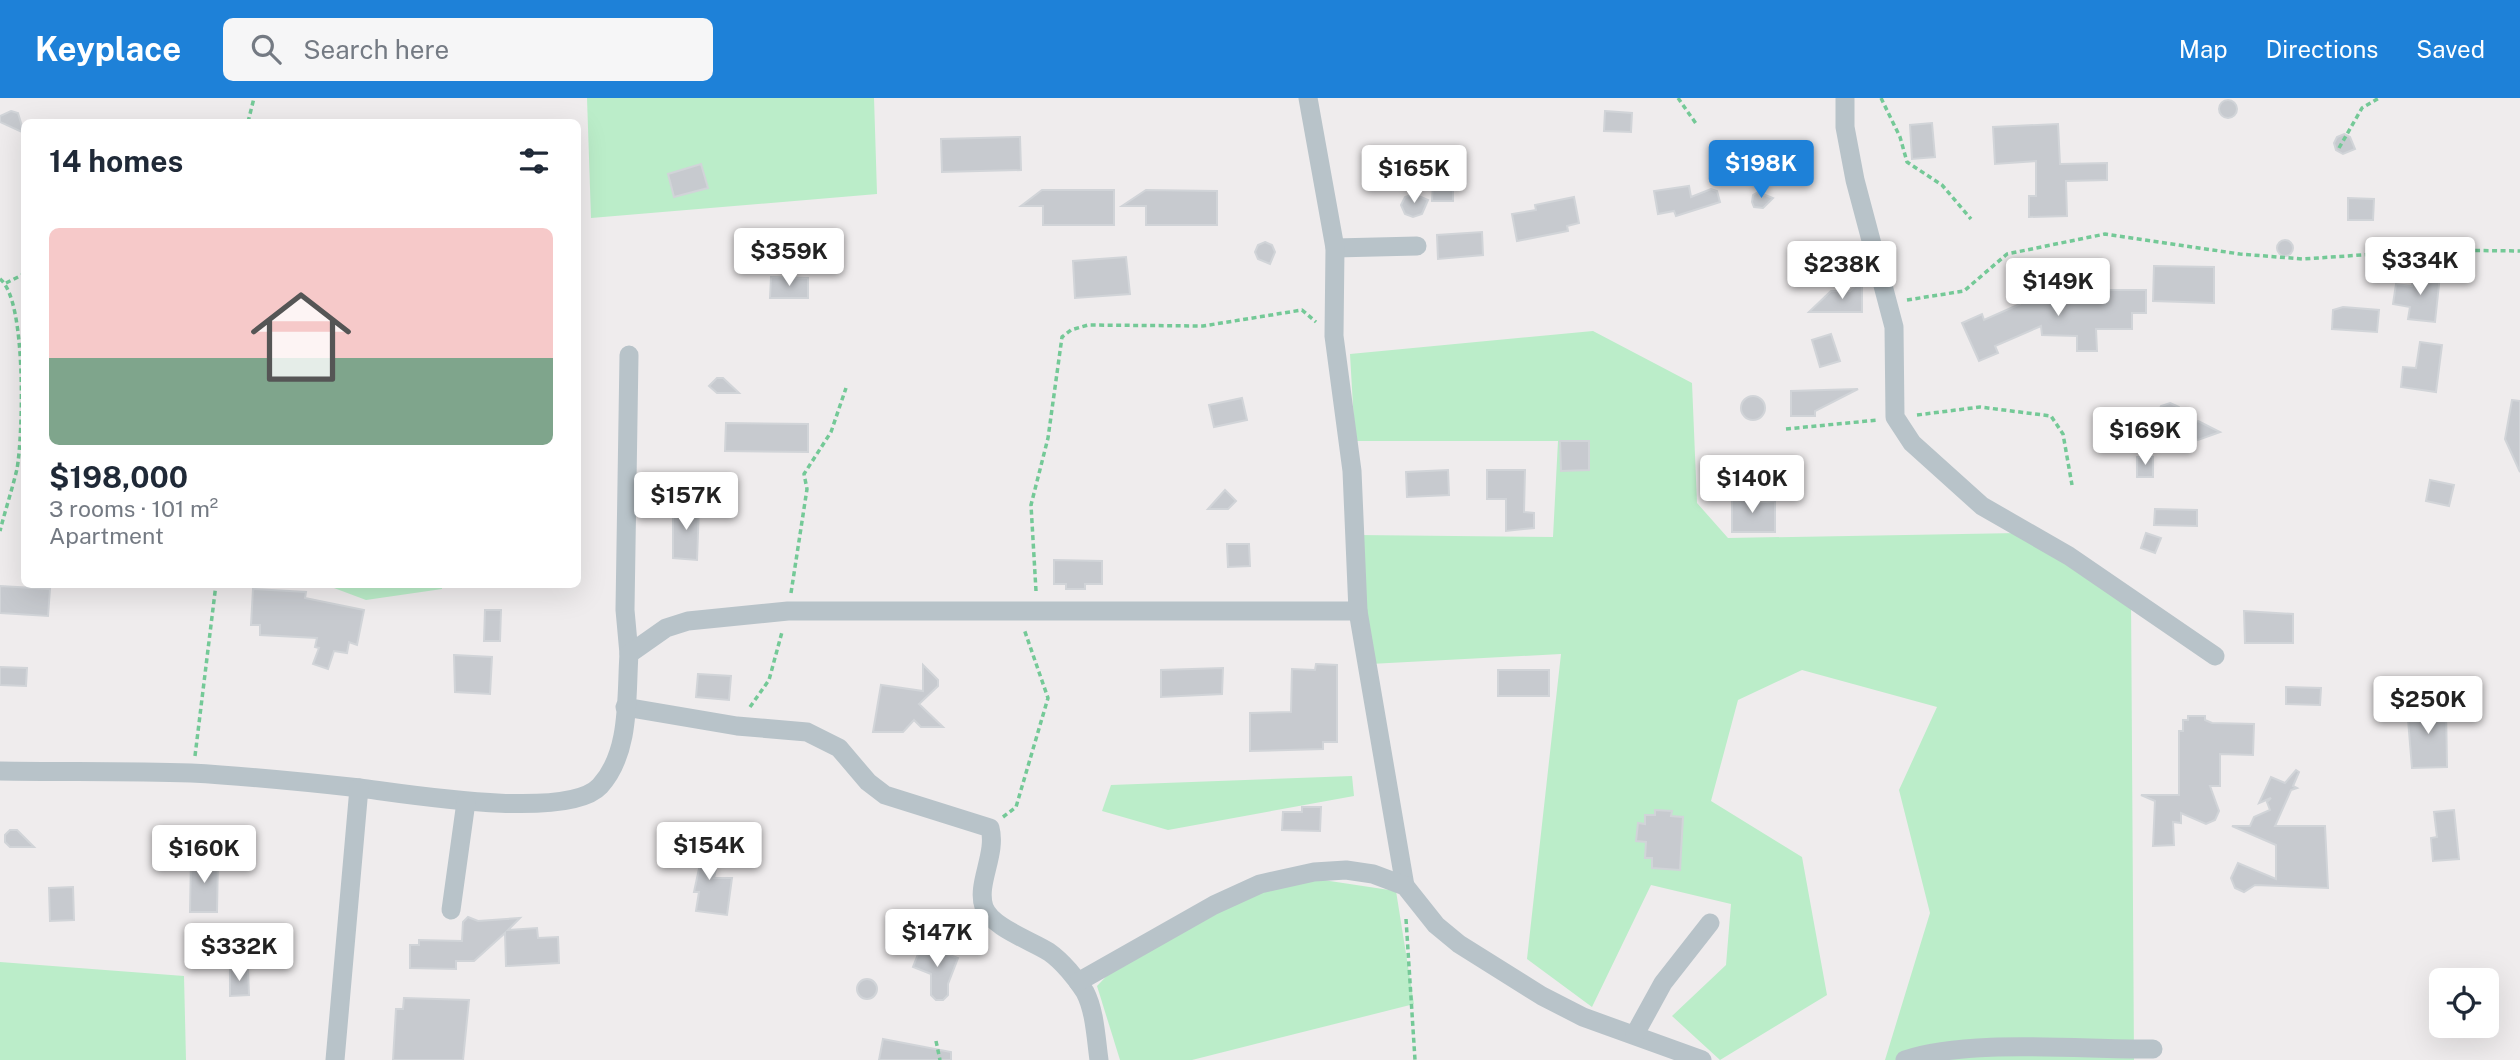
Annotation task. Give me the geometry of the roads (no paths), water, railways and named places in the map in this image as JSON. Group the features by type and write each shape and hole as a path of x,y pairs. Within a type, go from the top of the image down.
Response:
{"street":[{"path":"1308,98 1335,248 1334,336 1352,471 1358,611 1405,886 1436,925 1499,971 1583,1017 1702,1060"},
{"path":"1846,98 1845,127 1855,180 1894,327 1895,417 1912,443 1982,506 2069,556 2215,656"},
{"path":"1335,248 1417,246"},
{"path":"0,771 193,774 359,788 466,803 559,802 599,788 613,765 622,742 629,653 625,596 629,355"},
{"path":"629,653 666,628 688,621 788,611 1358,611"},
{"path":"625,707 737,726 807,732 826,739 839,748 867,782 885,796 990,828 993,839 983,894 984,907 991,917 1051,953 1078,982 1086,994 1099,1060"},
{"path":"335,1060 359,788"},
{"path":"451,910 466,803"},
{"path":"1078,982 1214,905 1260,884 1314,872 1346,870 1373,874 1405,886"},
{"path":"1635,1034 1662,983 1710,923"},
{"path":"1905,1060 1933,1053 1975,1049 2153,1049"}]}
